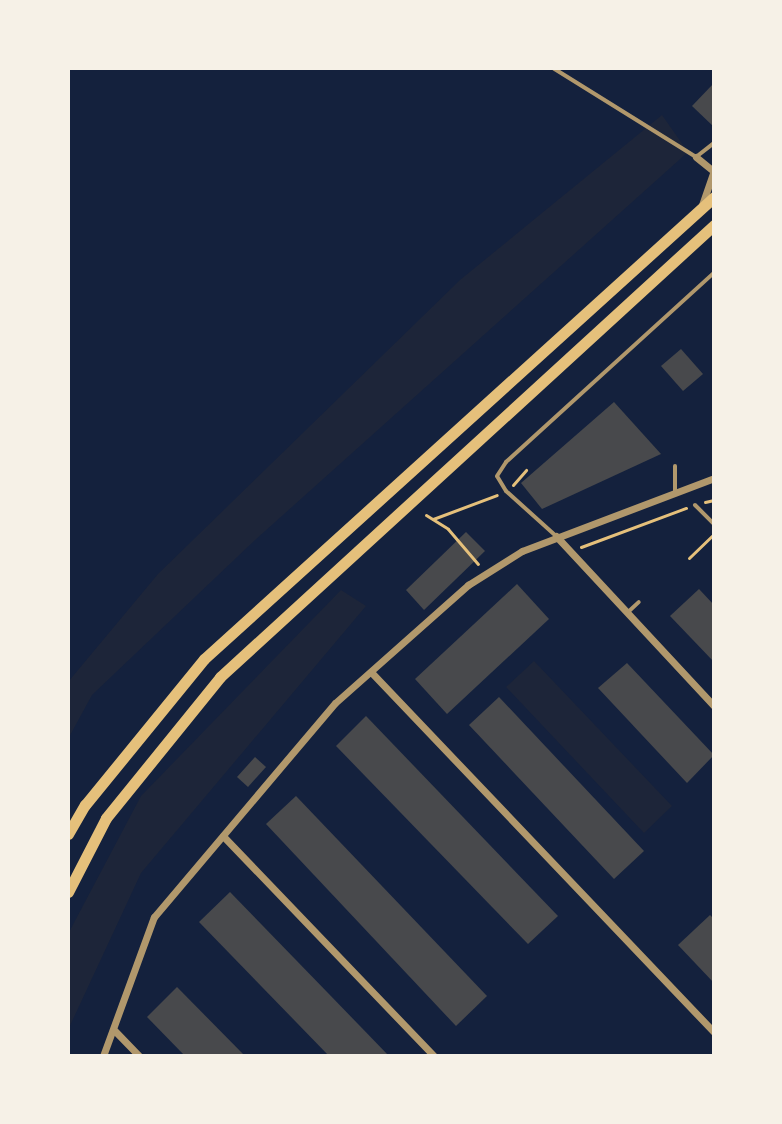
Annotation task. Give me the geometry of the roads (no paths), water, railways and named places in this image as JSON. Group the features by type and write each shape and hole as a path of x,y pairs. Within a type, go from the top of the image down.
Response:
{"main road":[{"path":"68,834 85,805 204,659 714,197"},
{"path":"68,892 106,818 220,677 714,225"}],"street":[{"path":"696,157 713,170 701,207"},
{"path":"103,1056 115,1031 154,917 335,703 485,574 556,536 714,478"},
{"path":"556,536 714,706"},
{"path":"371,672 714,1032"},
{"path":"223,836 434,1056"},
{"path":"115,1031 139,1056"}],"lane":[{"path":"553,68 696,157 714,143"},
{"path":"556,536 506,491 497,476 506,462 714,273"},
{"path":"675,466 675,493"},
{"path":"695,505 714,524"},
{"path":"627,613 639,602"}]}
